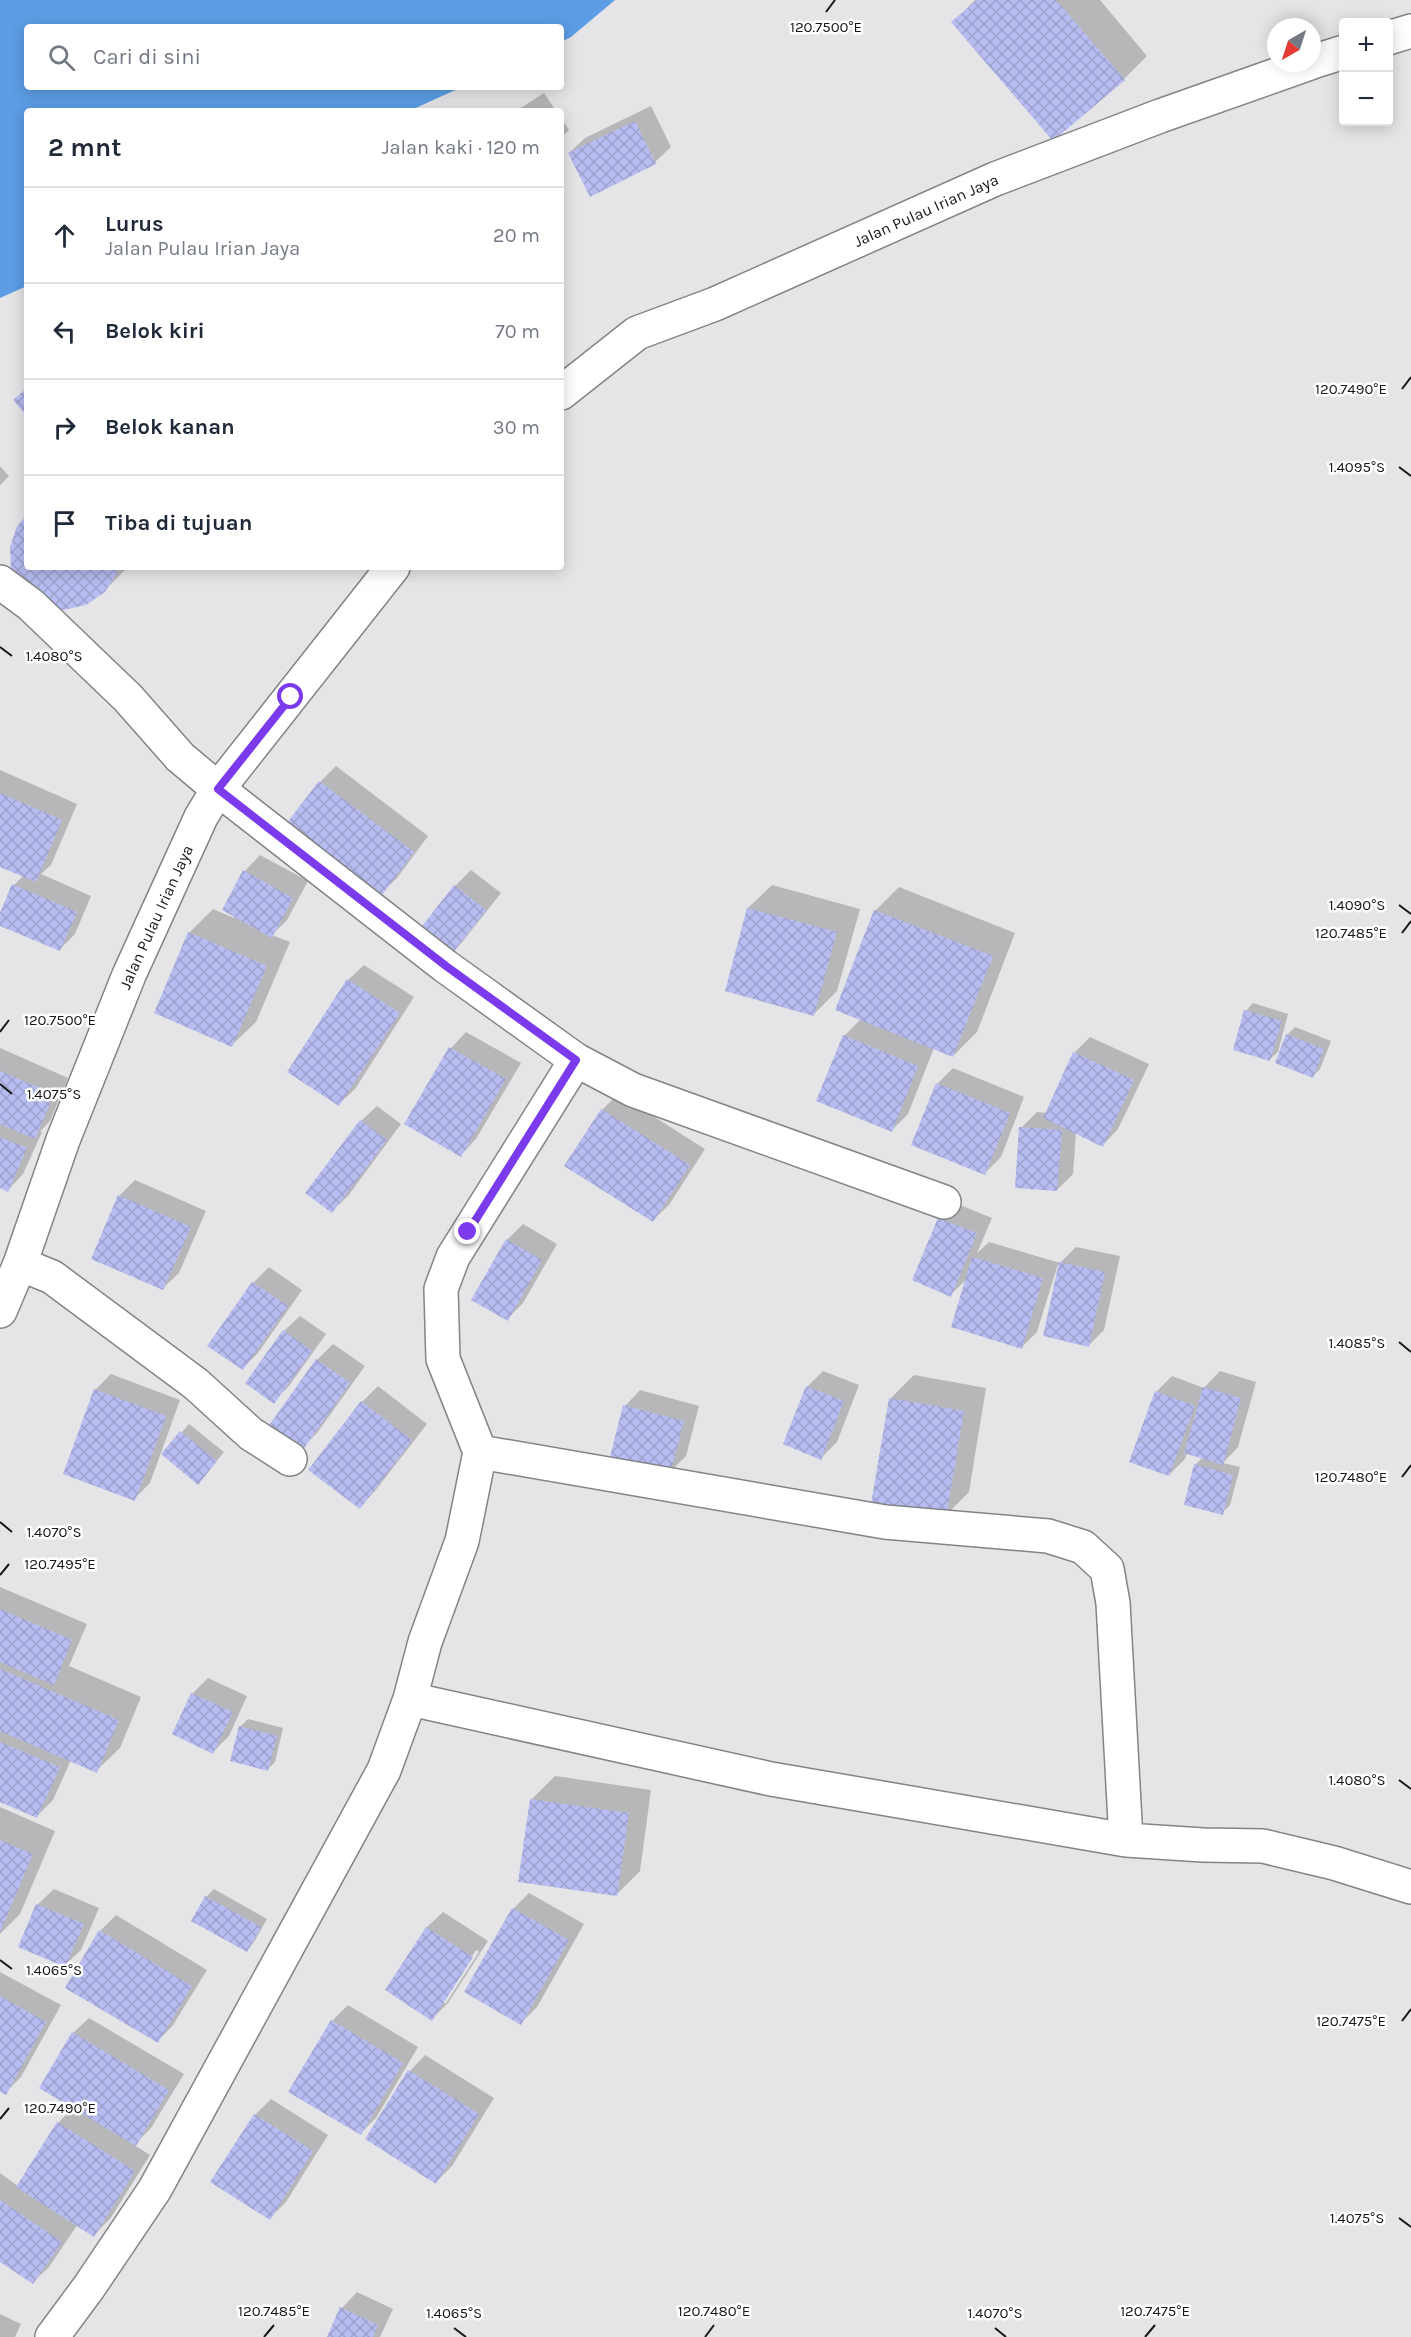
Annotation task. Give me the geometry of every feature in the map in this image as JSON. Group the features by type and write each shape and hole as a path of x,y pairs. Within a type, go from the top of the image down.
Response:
{"street":[{"path":"1393,37 1411,31"},
{"name":"Jalan Pulau Irian Jaya","path":"1321,60 1339,54"},
{"name":"Jalan Pulau Irian Jaya","path":"564,391 637,333 716,304 995,179 1160,116 1285,72"},
{"name":"Jalan Pulau Irian Jaya","path":"1,1304 20,1264 63,1140 129,975 201,817 218,789 391,570"},
{"path":"0,582 31,605 128,698 180,757 218,789 446,966 576,1060 633,1089 944,1202"},
{"path":"52,2337 89,2287 155,2189 208,2096 384,1770 410,1699 425,1642 462,1541 480,1452 443,1359 441,1288 453,1257 576,1060"},
{"path":"20,1264 52,1277 196,1384 251,1434 290,1459"},
{"path":"480,1452 885,1522 1048,1536 1083,1547 1107,1569 1113,1603 1126,1840"},
{"path":"410,1699 771,1779 1126,1840 1263,1846 1334,1863 1411,1887"}],"water":[{"path":"0,0 615,0 564,40 564,24 24,24 24,90 455,90 416,108 24,108 24,287 0,298"}],"building":[{"path":"977,0 1056,0 1125,80 1053,141 951,22"},
{"path":"635,121 656,164 590,197 568,153"},
{"path":"24,391 24,413 13,400"},
{"path":"24,518 24,570 117,570 117,573 105,592 86,605 63,610 41,604 11,570 10,547 17,526"},
{"path":"319,781 414,852 382,895 286,824"},
{"path":"0,793 62,820 36,882 0,867"},
{"path":"243,870 293,898 272,938 222,910"},
{"path":"12,884 77,912 60,951 0,926 0,913"},
{"path":"454,885 486,910 448,959 416,934"},
{"path":"747,908 837,932 814,1016 725,991"},
{"path":"874,910 993,956 953,1057 835,1010"},
{"path":"188,932 267,966 232,1047 154,1013"},
{"path":"347,979 400,1013 339,1106 287,1072"},
{"path":"1244,1010 1282,1021 1270,1061 1233,1050"},
{"path":"1286,1034 1324,1049 1313,1078 1275,1063"},
{"path":"843,1035 918,1066 892,1132 816,1101"},
{"path":"449,1047 506,1079 461,1157 404,1124"},
{"path":"1073,1052 1134,1080 1103,1147 1043,1118"},
{"path":"0,1071 54,1094 35,1139 0,1124"},
{"path":"936,1083 1010,1113 985,1175 911,1145"},
{"path":"601,1109 690,1165 653,1222 564,1166"},
{"path":"360,1120 387,1140 332,1213 305,1193"},
{"path":"1019,1127 1062,1130 1057,1191 1015,1188"},
{"path":"0,1137 27,1148 8,1192 0,1188"},
{"path":"118,1195 191,1227 163,1290 91,1259"},
{"path":"938,1218 977,1233 951,1297 912,1280"},
{"path":"506,1239 542,1260 508,1321 471,1300"},
{"path":"972,1257 1043,1278 1022,1349 951,1327"},
{"path":"1059,1262 1105,1272 1089,1347 1043,1336"},
{"path":"252,1282 288,1306 243,1370 207,1346"},
{"path":"283,1330 312,1351 274,1404 245,1383"},
{"path":"316,1359 350,1383 302,1451 268,1427"},
{"path":"806,1386 844,1401 821,1460 783,1444"},
{"path":"1203,1387 1241,1398 1223,1465 1184,1453"},
{"path":"94,1389 166,1416 135,1501 63,1474"},
{"path":"1155,1391 1195,1406 1169,1476 1129,1462"},
{"path":"889,1398 964,1411 946,1518 871,1504"},
{"path":"361,1401 412,1440 360,1509 308,1470"},
{"path":"623,1405 684,1421 670,1473 610,1457"},
{"path":"180,1431 217,1461 198,1485 161,1454"},
{"path":"1194,1464 1233,1475 1223,1515 1184,1505"},
{"path":"0,1609 72,1640 54,1685 0,1662"},
{"path":"0,1669 119,1720 97,1773 0,1731"},
{"path":"191,1693 233,1712 213,1754 172,1734"},
{"path":"239,1726 277,1736 268,1771 230,1761"},
{"path":"0,1742 60,1767 37,1818 0,1802"},
{"path":"530,1799 629,1813 617,1896 518,1882"},
{"path":"0,1840 33,1854 0,1932"},
{"path":"205,1896 261,1927 247,1952 191,1921"},
{"path":"36,1904 84,1924 65,1967 18,1947"},
{"path":"512,1908 569,1940 521,2025 464,1992"},
{"path":"426,1927 473,1957 432,2021 385,1990"},
{"path":"99,1930 192,1986 158,2043 65,1988"},
{"path":"0,1996 46,2022 6,2095 0,2092"},
{"path":"331,2020 403,2063 361,2135 288,2092"},
{"path":"72,2032 169,2090 136,2146 39,2088"},
{"path":"408,2070 479,2114 436,2184 365,2139"},
{"path":"254,2114 313,2151 270,2220 210,2182"},
{"path":"57,2122 135,2171 94,2237 16,2187"},
{"path":"0,2200 62,2242 33,2284 0,2262"},
{"path":"340,2307 378,2325 373,2337 327,2337"}],"route":[{"path":"291,697 218,789 446,966 576,1060 468,1232"}]}
